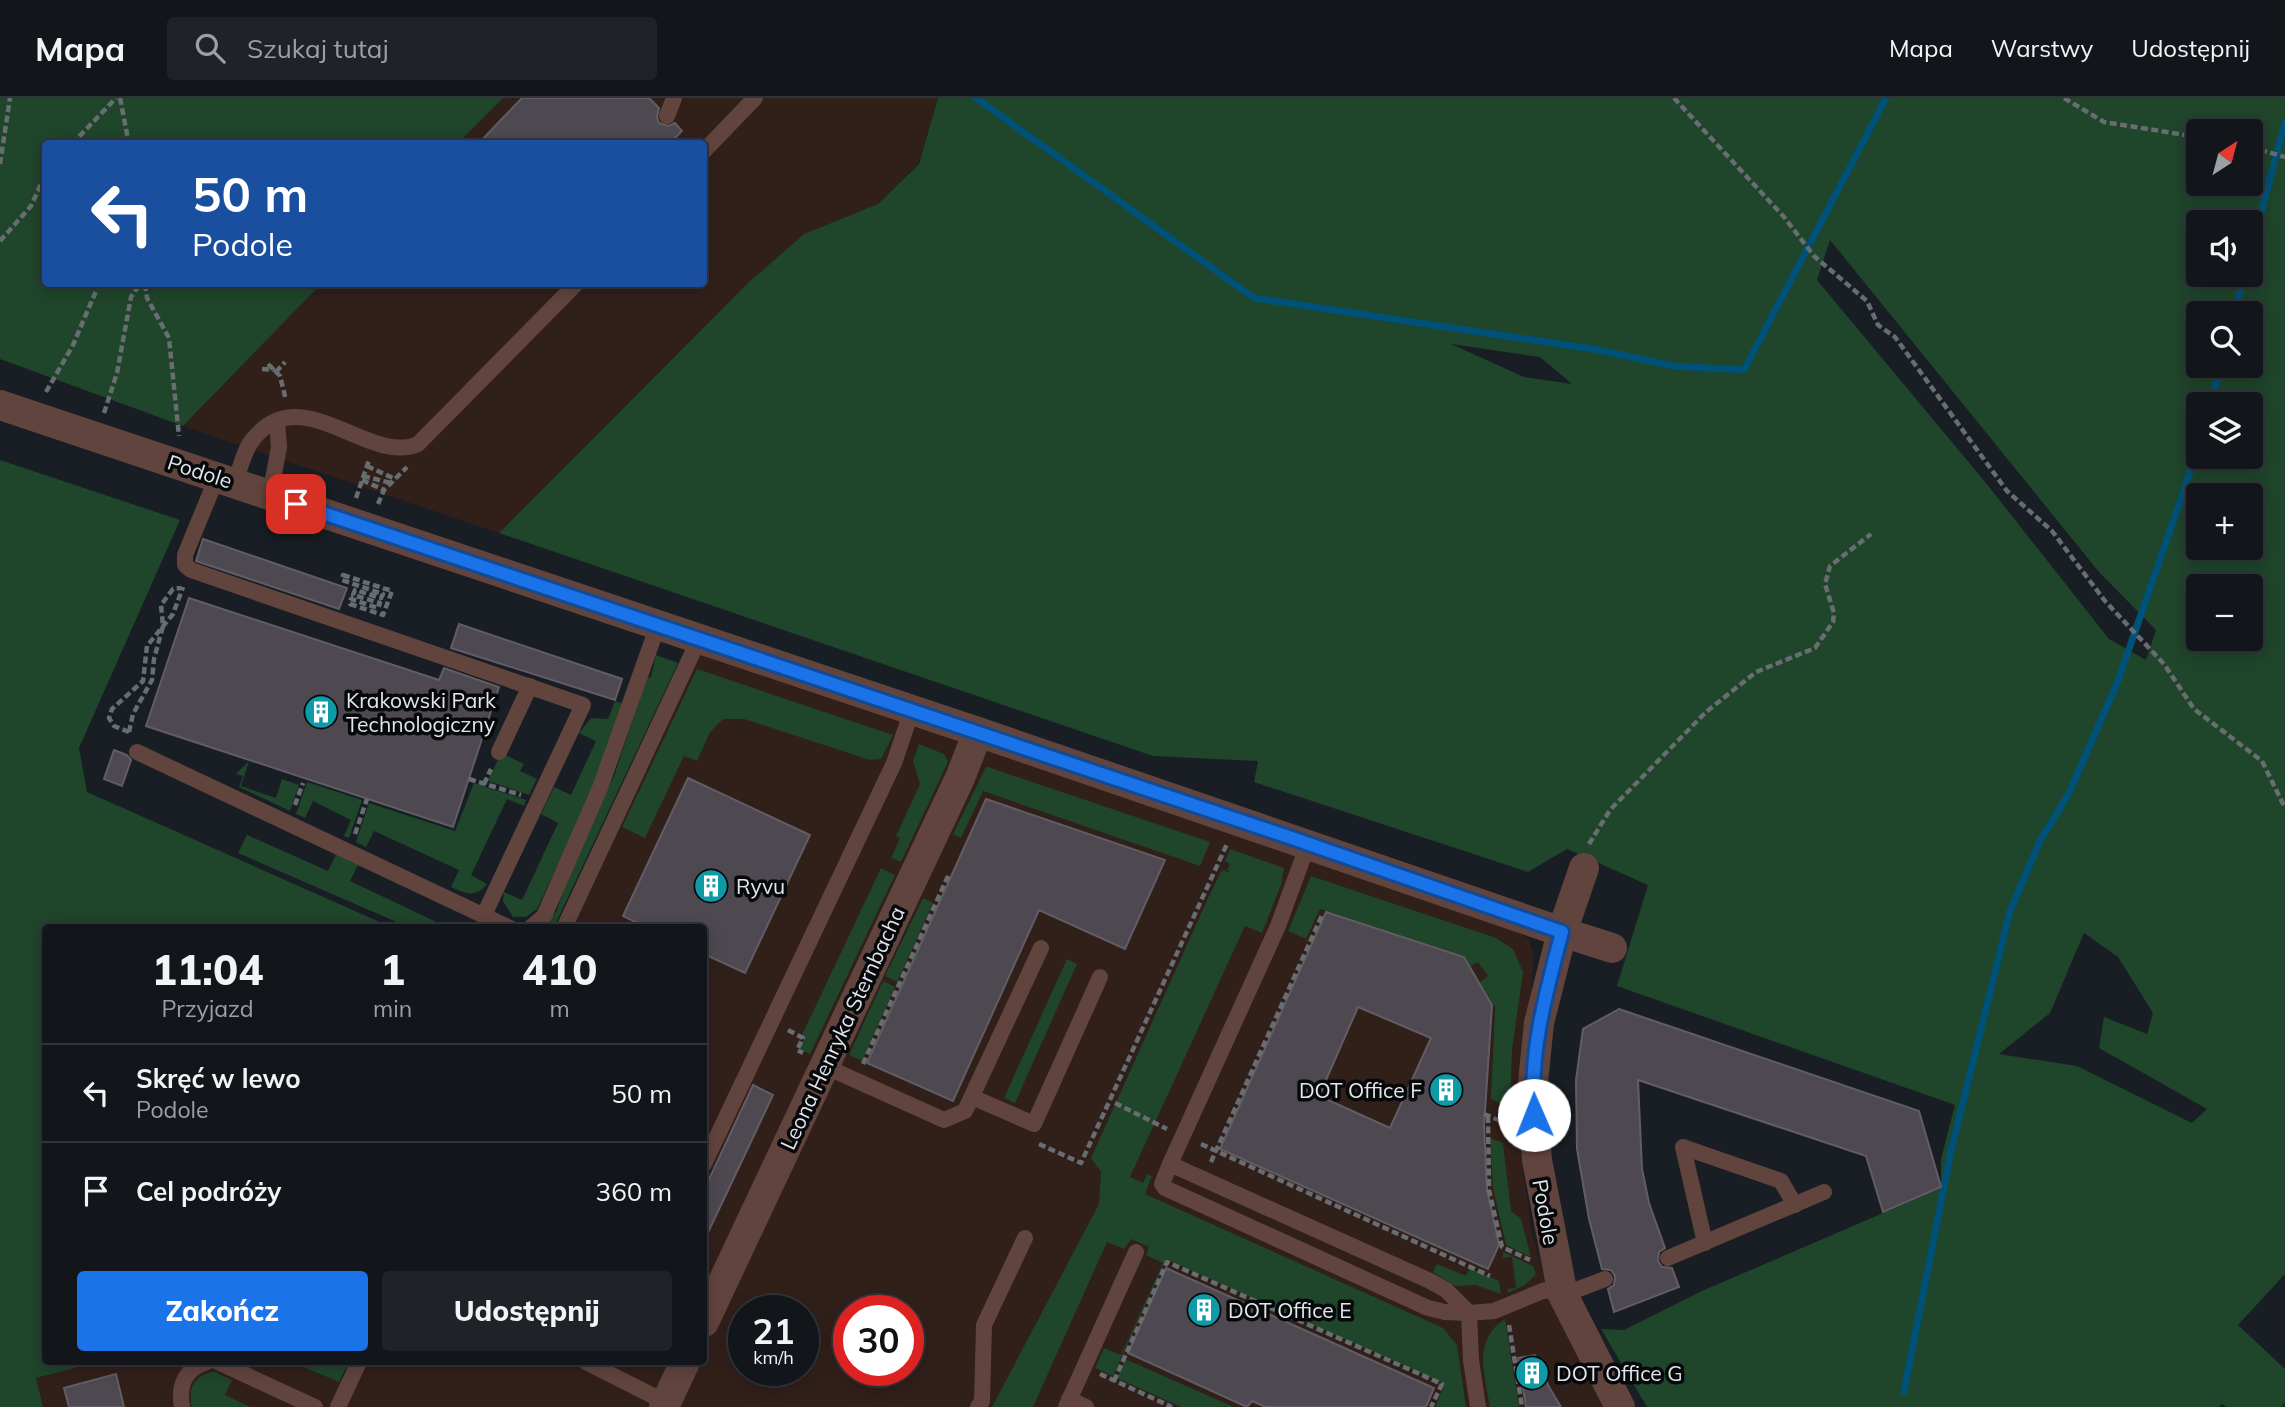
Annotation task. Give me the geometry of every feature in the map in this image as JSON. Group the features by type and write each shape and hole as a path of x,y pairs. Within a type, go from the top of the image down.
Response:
{"street":[{"name":"Podole","path":"0,405 978,732 1562,932 1539,1023 1532,1092 1537,1160 1563,1295 1620,1407"},
{"name":"Leona Henryka Sternbacha","path":"707,1316 960,778 978,732"},
{"path":"1584,868 1562,932 1612,948"},
{"path":"668,1405 684,1365"}],"lane":[{"path":"667,116 674,98"},
{"path":"707,148 748,100"},
{"path":"484,915 583,705 191,570 185,565 185,555 252,439 283,420 328,423 398,449 415,446 428,436 573,287"},
{"path":"270,495 283,420"},
{"path":"535,924 544,916 594,800 658,625"},
{"path":"566,924 699,639"},
{"path":"499,752 530,686"},
{"path":"707,1158 894,763 912,710"},
{"path":"137,752 502,924"},
{"path":"1308,844 1278,926 1162,1184 1165,1188 1299,1241 1428,1308 1445,1312 1494,1311 1545,1290 1563,1295 1605,1279"},
{"path":"824,1066 944,1120 965,1111 1041,948"},
{"path":"972,1097 1034,1124 1100,976"},
{"path":"1705,1243 1683,1147 1781,1181 1794,1205"},
{"path":"1170,1164 1446,1290 1469,1313 1471,1360 1478,1407"},
{"path":"1668,1258 1824,1192"},
{"path":"978,1407 982,1401 984,1325 1025,1238"},
{"path":"1086,1407 1067,1403 1136,1252"},
{"path":"182,1407 180,1388 185,1376 199,1365"},
{"path":"224,1365 315,1407"},
{"path":"338,1407 358,1365"},
{"path":"592,1365 668,1405"}],"path":[{"path":"0,164 10,98"},
{"path":"76,140 118,98"},
{"path":"118,98 129,140"},
{"path":"1674,98 1784,217 1814,256 1867,301 1878,325 1895,337 2007,491 2052,531 2105,601 2164,664 2193,709 2262,761 2285,808"},
{"path":"2064,98 2104,122 2186,135"},
{"path":"2263,151 2285,157"},
{"path":"0,241 31,206 42,182"},
{"path":"45,393 73,345 98,287"},
{"path":"104,413 117,373 131,297 140,287"},
{"path":"144,287 169,338 179,437"},
{"path":"276,371 285,362"},
{"path":"268,364 276,371 285,391 283,420"},
{"path":"262,369 276,371"},
{"path":"378,505 384,490 408,466"},
{"path":"356,498 367,467 393,481"},
{"path":"363,478 393,481"},
{"path":"363,478 384,490"},
{"path":"1584,868 1590,841 1604,818 1684,731 1756,672 1815,648 1833,622 1834,613 1825,584 1830,566 1871,534"},
{"path":"129,732 114,726 109,718 112,709 142,681 147,646 173,614 191,570"},
{"path":"343,575 392,591 383,615 350,604 351,599 378,608 380,603 354,595 355,590 381,598 383,594 341,580 343,575"},
{"path":"137,752 129,732 133,714 152,680 154,659 163,626 161,605 165,596 173,589 183,587"},
{"path":"469,779 538,801"},
{"path":"348,851 367,799"},
{"path":"1227,843 1112,1102 1490,1276"},
{"path":"863,1065 949,874"},
{"path":"1203,1179 1323,913"},
{"path":"797,1050 803,1038"},
{"path":"1515,1128 1486,1115 1489,1190 1502,1247 1537,1264"},
{"path":"1114,1381 1167,1262 1442,1384 1432,1407"},
{"path":"1520,1317 1509,1322 1522,1407"},
{"path":"1083,1367 1172,1407"}],"shaded area":[{"path":"503,98 938,98 919,163 878,204 804,234 749,282 499,533 183,426 318,287 707,287 707,140 461,140"},
{"path":"701,648 1491,918 1528,938 1534,955 1519,1139 1532,1234 1556,1313 1607,1407 43,1407 36,1378 86,1365 298,1365 339,1382 354,1365 707,1365 707,924 575,924"}],"green space":[{"path":"0,98 503,98 461,140 42,140 42,287 318,287 183,426 0,359"},
{"path":"938,98 2285,98 2285,1274 2238,1325 2285,1369 2285,1401 2282,1407 2227,1407 2222,1404 2219,1407 1647,1407 1601,1329 1624,1330 1702,1291 1941,1188 1941,1159 1955,1105 1617,986 1648,885 1567,849 1528,872 1254,782 1258,761 1153,756 499,533 749,282 804,234 878,204 919,164","holes":["1830,240 2099,572 2156,630 2146,660 2109,639 1986,483 1817,280","1451,344 1540,357 1572,384 1524,377","2084,933 2118,957 2153,1013 2147,1034 2104,1017 2099,1048 2207,1109 2192,1123 2077,1066 1999,1054 2050,1013"]},
{"path":"0,460 180,520 79,748 87,792 384,924 42,924 42,1365 86,1365 36,1378 43,1407 0,1407"},
{"path":"656,655 678,663 555,924 547,924 557,910 568,877 614,776 647,678 651,677"},
{"path":"697,669 893,735 881,759 870,760 744,719 723,719 710,732 697,761 684,756 645,838 622,827"},
{"path":"615,701 622,703 593,790 537,909 526,917 513,917 503,901 504,892 522,900 558,823 541,814 554,787 571,795 596,741 579,733 591,718 608,719"},
{"path":"919,744 944,754 948,762 901,862 891,858 900,838 896,836 920,784 913,761"},
{"path":"501,753 524,764 520,771 537,779 529,795 488,781"},
{"path":"249,761 241,786 276,798 282,779 299,785 290,811 239,787 243,776 236,774"},
{"path":"986,767 1210,842 1200,866 983,791 961,838 953,834"},
{"path":"307,782 362,800 349,838 344,836 351,820 313,801 305,818 296,814"},
{"path":"474,783 526,800 524,806 507,799 471,875 487,884 475,893 466,893 451,887 459,870 374,831 366,847 356,842 369,803 455,831"},
{"path":"247,835 328,871 336,854 358,865 350,881 441,924 401,924 238,853"},
{"path":"1230,849 1284,868 1281,885 1262,933 1245,926 1130,1177 1143,1183 1147,1174 1152,1176 1145,1194 1443,1328 1457,1345 1466,1407 1435,1407 1445,1384 1166,1259 1113,1376 1095,1368 1104,1348 1121,1355 1163,1263 1146,1255 1149,1247 1131,1239 1124,1249 1107,1242 1033,1407 992,1407 1099,1204 1101,1172 1091,1158 1209,896 1222,870 1231,873 1227,870 1230,864 1225,861"},
{"path":"881,868 895,875 810,1054 800,1049 805,1037 802,1035"},
{"path":"1311,876 1496,938 1513,949 1523,972 1512,1050 1510,1108 1491,1099 1495,1007 1480,982 1488,976 1478,962 1471,966 1464,956 1320,909 1306,939 1288,931"},
{"path":"923,898 933,903 897,982 885,976"},
{"path":"1067,959 1077,964 1015,1103 1004,1098"},
{"path":"883,981 895,987 862,1061 849,1055"},
{"path":"1490,1138 1503,1143 1511,1211 1521,1219 1531,1257 1506,1245 1493,1188"},
{"path":"1503,1252 1533,1266 1536,1274 1525,1285 1508,1293 1507,1289 1516,1288 1512,1257 1503,1258"},
{"path":"1437,1264 1466,1276 1470,1268 1499,1281 1501,1294 1476,1285 1455,1286 1433,1272"},
{"path":"1505,1319 1519,1407 1490,1407 1484,1371 1484,1348 1495,1327"},
{"path":"1125,1359 1234,1407 1181,1407 1117,1378"},
{"path":"298,1365 348,1365 339,1382"},
{"path":"215,1372 232,1380 225,1395 250,1407 192,1407 194,1383 202,1375"}],"building":[{"path":"522,98 649,98 659,108 659,123 668,126 675,123 682,131 673,140 482,140"},
{"path":"203,539 347,588 339,609 196,561"},
{"name":"Krakowski Park Technologiczny","path":"189,598 439,680 444,668 499,687 453,827 146,726"},
{"path":"459,624 622,679 615,700 451,648"},
{"path":"114,750 127,755 131,760 122,786 104,779"},
{"name":"Ryvu","path":"688,778 810,835 745,973 707,955 707,924 640,924 623,916"},
{"path":"986,799 1165,860 1125,949 1039,910 953,1101 867,1063"},
{"name":"DOT Office F","path":"1326,912 1464,957 1492,1005 1484,1126 1487,1189 1499,1245 1488,1269 1220,1149","holes":["1358,1007 1431,1038 1390,1128 1319,1096"]},
{"path":"1619,1009 1919,1111 1941,1187 1883,1212 1866,1156 1638,1080 1642,1169 1649,1203 1665,1248 1659,1252 1658,1261 1662,1267 1672,1268 1679,1287 1614,1312 1608,1289 1614,1285 1615,1276 1611,1270 1602,1269 1589,1219 1577,1149 1576,1080 1583,1029"},
{"path":"753,1085 773,1095 707,1235 707,1184"},
{"name":"DOT Office E","path":"1166,1268 1434,1388 1426,1407 1266,1407 1252,1401 1247,1407 1128,1353"},
{"name":"DOT Office G","path":"1535,1355 1561,1407 1526,1407 1518,1358"},
{"path":"116,1374 124,1407 69,1407 64,1388"}],"waterway":[{"path":"976,98 1254,298 1593,349 1674,366 1744,370 1886,98"},
{"path":"2262,210 2285,123"},
{"path":"2237,301 2242,287"},
{"path":"2213,392 2218,378"},
{"path":"1904,1391 1951,1151 2010,911 2040,841 2069,793 2118,681 2191,469"}],"place":[{"name":"Krakowski Park Technologiczny","path":"321,712"},
{"name":"Ryvu","path":"711,886"},
{"name":"DOT Office F","path":"1446,1090"},
{"name":"DOT Office E","path":"1204,1310"},
{"name":"DOT Office G","path":"1532,1373"}],"route":[{"path":"296,504 1283,835 1562,932 1539,1023 1532,1092 1534,1115"}]}
